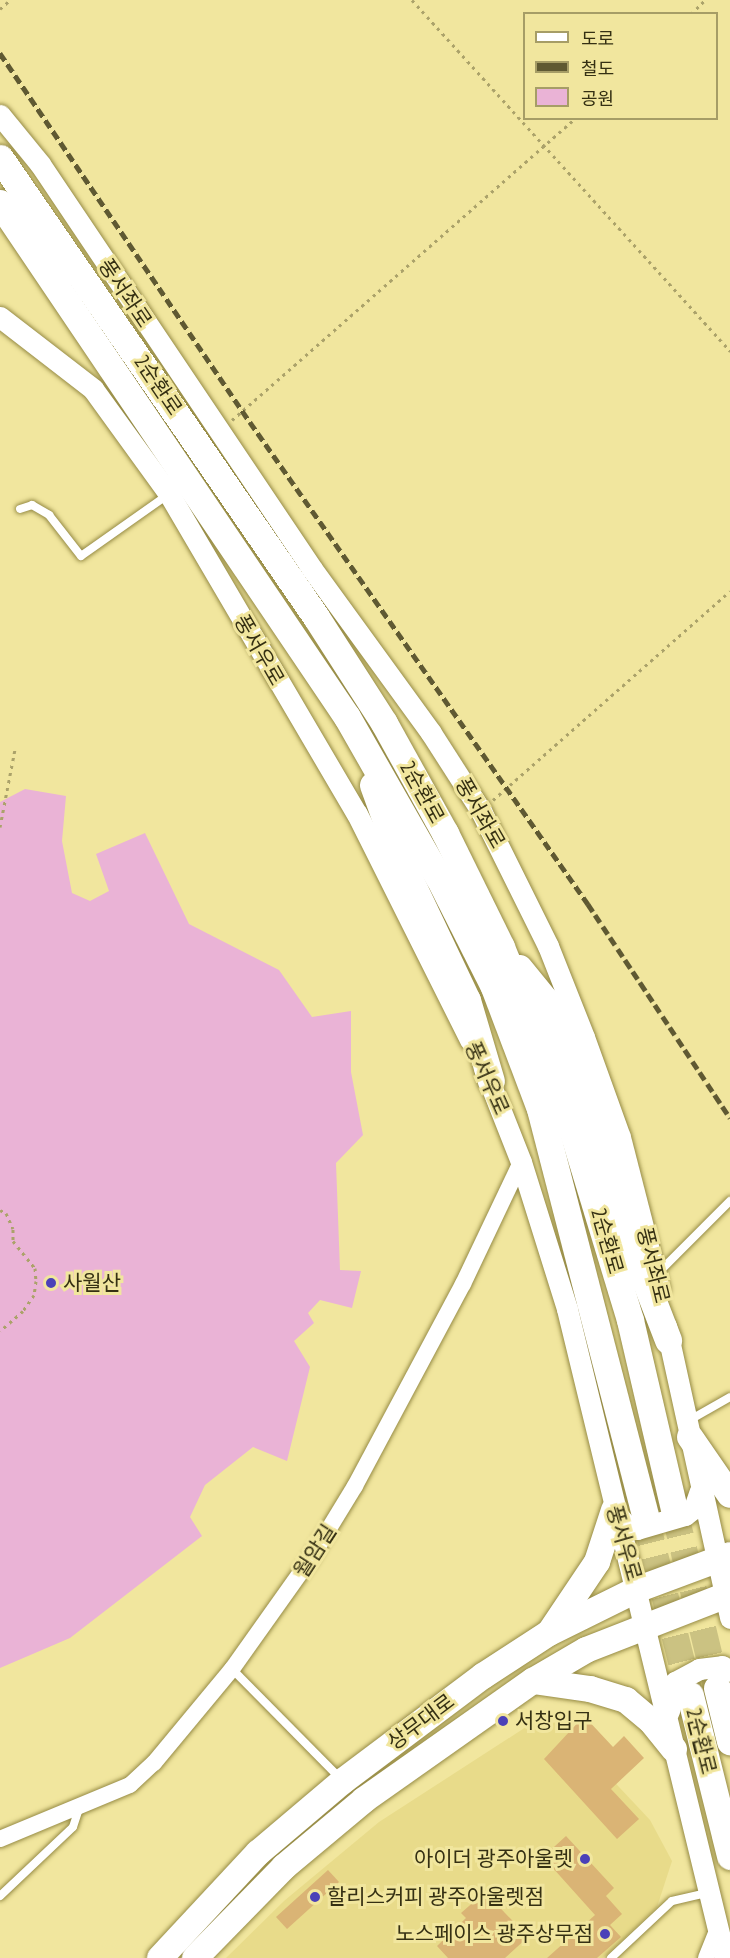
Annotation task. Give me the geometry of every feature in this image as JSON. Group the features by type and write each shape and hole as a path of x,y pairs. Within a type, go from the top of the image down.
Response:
{"highway":[{"name":"2순환로","path":"0,158 157,382 384,723 445,833 501,947 562,1096 606,1233 674,1509"},
{"name":"2순환로","path":"0,203 134,398 347,717 439,878 494,987 536,1098 645,1516"},
{"path":"347,717 400,859 467,1000 491,1081"},
{"path":"501,947 545,1000 554,1020 584,1094 626,1232 668,1340"},
{"name":"2순환로","path":"723,1679 730,1741"},
{"name":"2순환로","path":"690,1695 730,1856"}],"main road":[{"path":"688,1429 730,1495"},
{"path":"549,1633 597,1562 614,1510"},
{"name":"상무대로","path":"160,1958 258,1853 343,1781 483,1676 549,1633 636,1590 724,1557"},
{"name":"상무대로","path":"195,1958 284,1868 364,1800 533,1681 586,1650 645,1624 728,1603"},
{"path":"533,1681 590,1689 626,1700 652,1722 674,1749"}],"street":[{"name":"풍서좌로","path":"0,115 40,164 312,569 431,733 481,811 548,946 620,1137 656,1276 700,1491 724,1557 728,1603"},
{"name":"풍서우로","path":"0,317 93,389 169,494 357,814 491,1081 521,1162 567,1309 614,1510 645,1624 706,1893 725,1958"},
{"name":"월암길","path":"0,1839 79,1809 137,1779 232,1669 311,1558 355,1486 463,1284 521,1162"},
{"path":"614,1510 628,1527 637,1529 685,1515 693,1508 700,1491"},
{"path":"667,1718 675,1682 699,1669 722,1666 723,1679"},
{"path":"706,1958 718,1928"}],"lane":[{"path":"20,509 32,505 49,515 81,556 169,494"},
{"path":"656,1276 730,1201"},
{"path":"688,1429 730,1397"},
{"path":"232,1669 343,1781"},
{"path":"0,1896 73,1827 79,1809"},
{"path":"611,1958 672,1901 706,1893"}],"path":[{"path":"0,9 10,0"},
{"path":"412,0 730,351"},
{"path":"693,12 705,0"},
{"path":"219,431 574,120"},
{"path":"481,811 730,591"},
{"path":"0,827 15,749"},
{"path":"0,1210 6,1213 13,1230 13,1241 35,1268 36,1281 34,1295 23,1311 0,1331"}],"shaded area":[{"path":"558,1722 650,1820 672,1861 657,1907 603,1958 226,1958 284,1901 379,1822 526,1727"}],"green space":[{"path":"25,789 66,796 62,841 72,893 90,901 109,891 96,854 145,833 189,924 279,970 312,1017 351,1011 351,1072 363,1135 336,1163 340,1270 361,1271 352,1308 320,1300 308,1313 314,1323 294,1341 310,1367 287,1461 253,1447 205,1485 190,1517 202,1536 70,1638 0,1668 0,802"}],"building":[{"path":"584,1716 613,1747 624,1736 644,1758 611,1789 639,1819 617,1839 544,1759"},
{"path":"566,1836 614,1888 606,1896 622,1914 610,1925 621,1937 597,1958 547,1958 595,1915 543,1857"},
{"path":"328,1870 339,1882 287,1929 276,1917"},
{"path":"485,1892 528,1937 505,1958 448,1958 437,1946 466,1918 461,1913"}],"tunnel":[{"path":"674,1509 717,1688"},
{"path":"645,1516 690,1695"}],"railway":[{"path":"0,53 250,422 588,904 730,1118"}],"place":[{"name":"사월산","path":"51,1283"},
{"name":"서창입구","path":"503,1721"},
{"name":"아이더 광주아울렛","path":"585,1859"},
{"name":"할리스커피 광주아울렛점","path":"315,1897"},
{"name":"노스페이스 광주상무점","path":"605,1934"}]}
